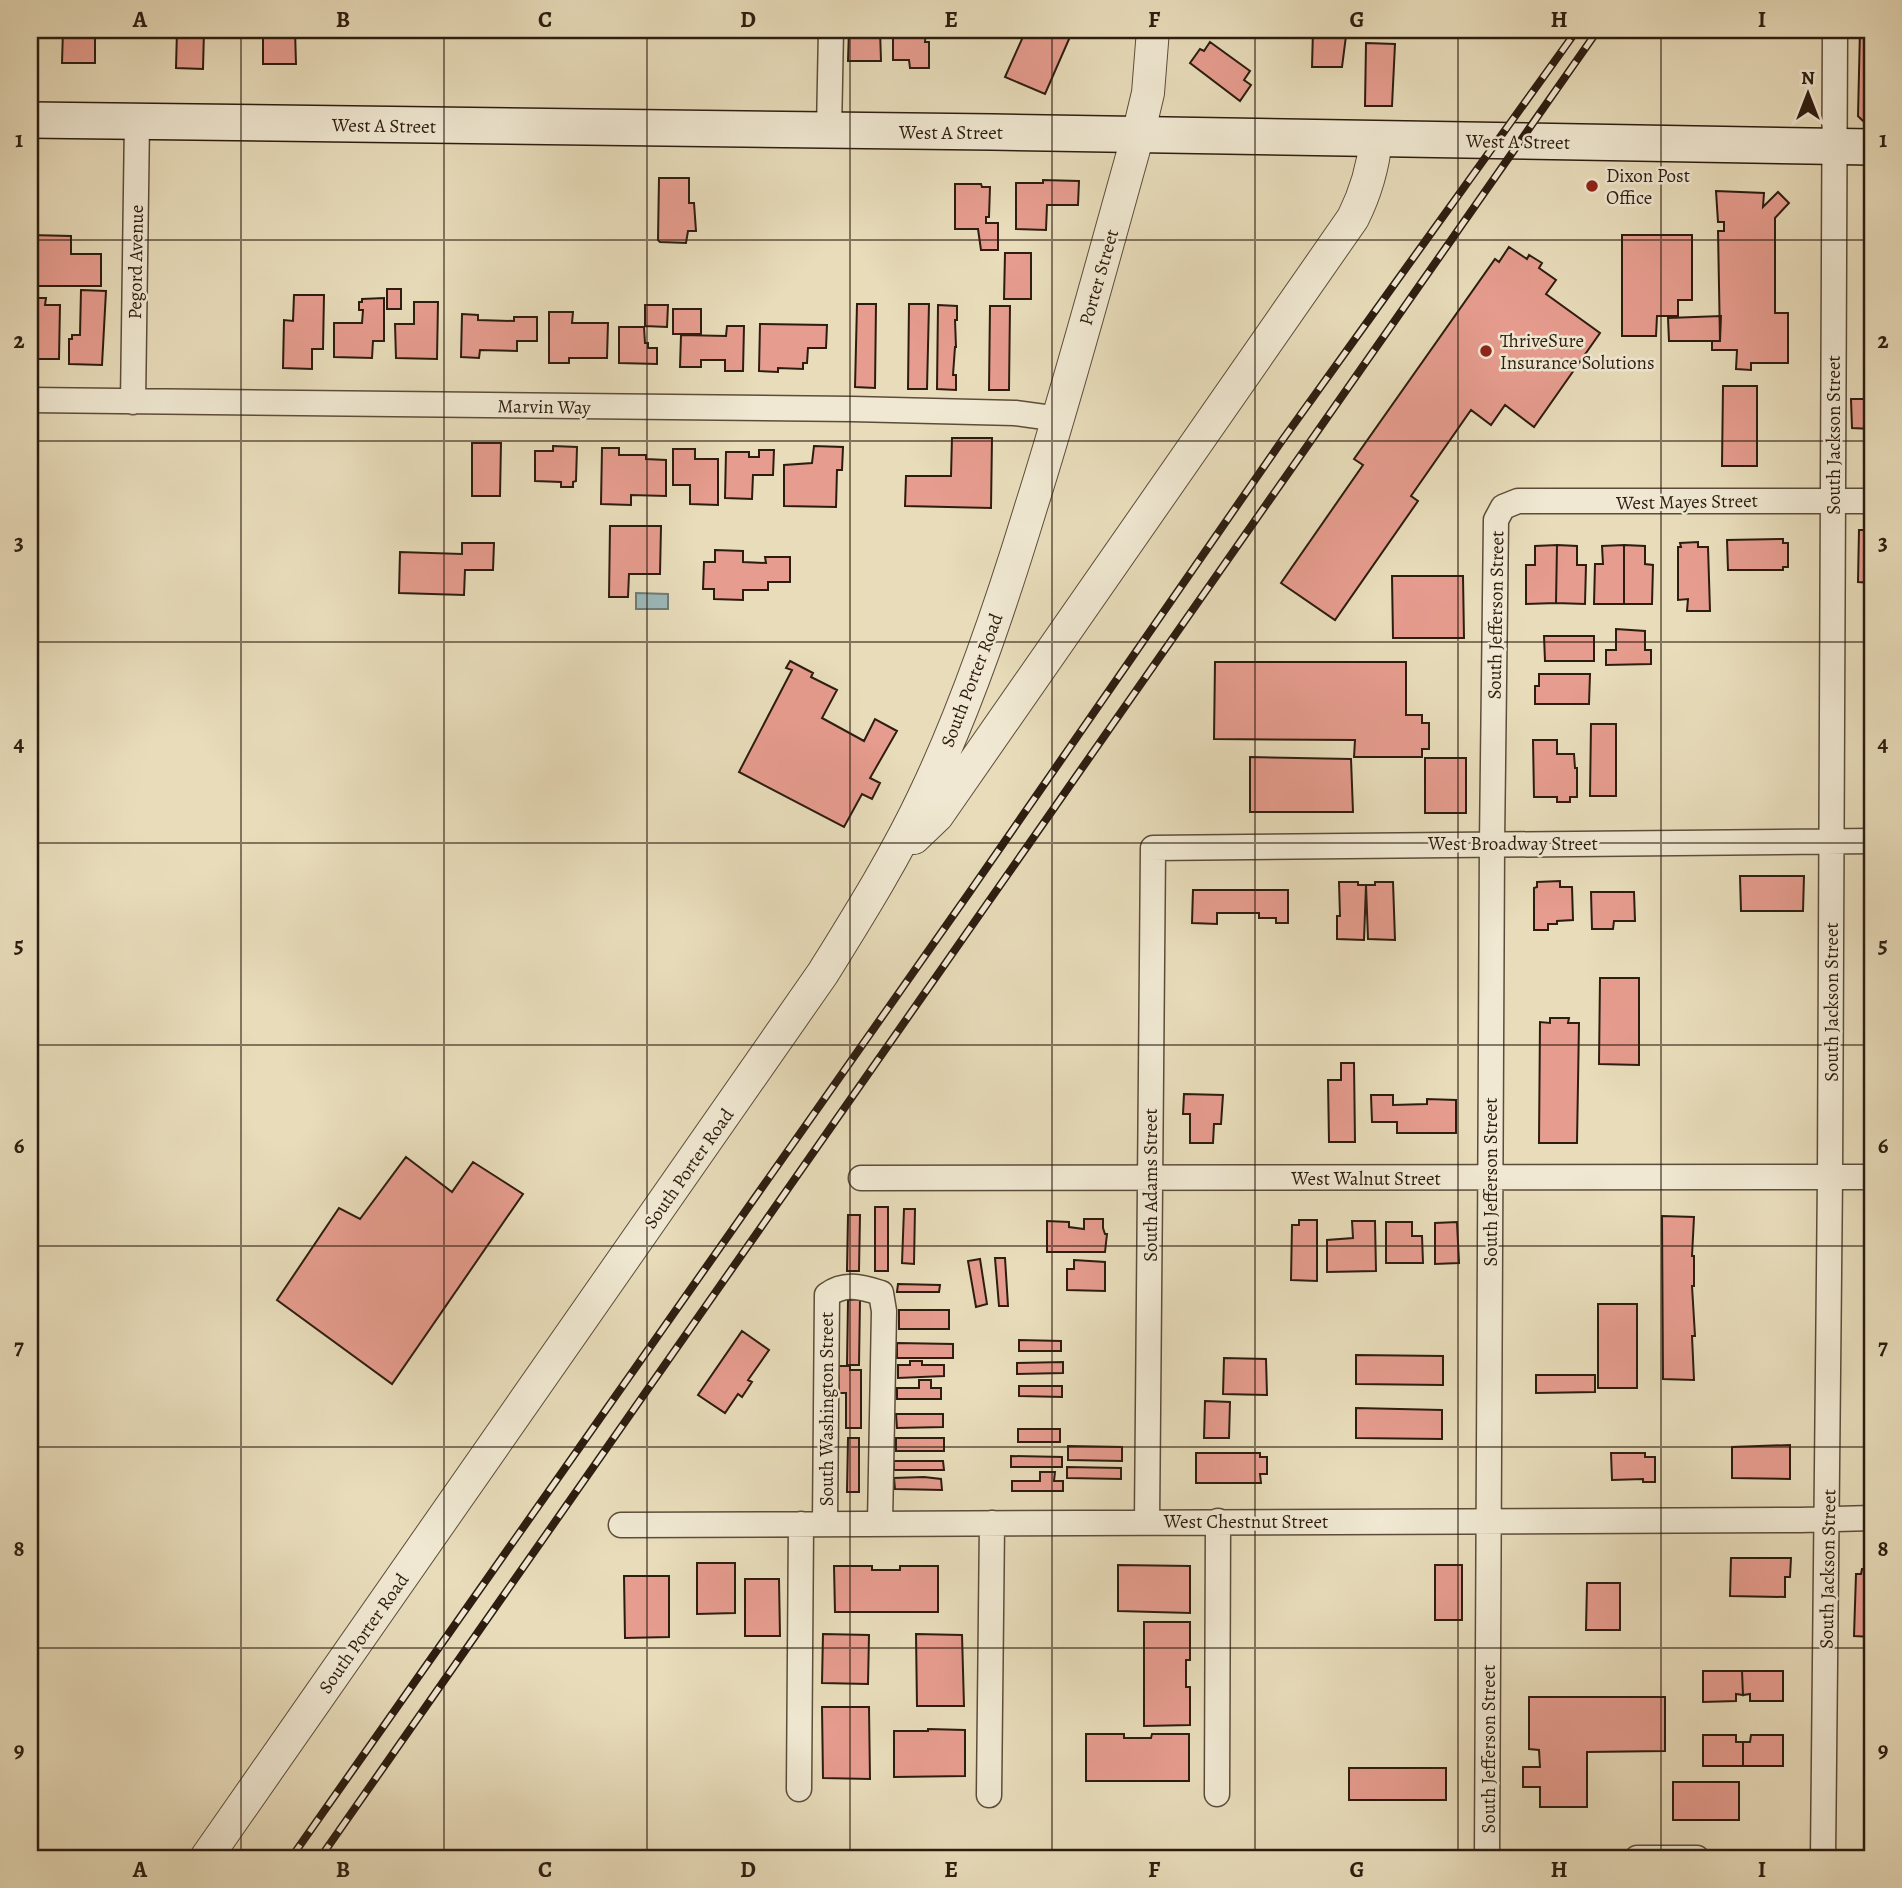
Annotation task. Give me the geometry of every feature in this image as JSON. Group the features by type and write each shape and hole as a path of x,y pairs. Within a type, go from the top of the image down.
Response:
{"main road":[{"name":"West A Street","path":"30,120 1872,146"}],"street":[{"path":"829,131 831,30"},
{"name":"Porter Street","path":"1059,419 1138,135 1148,93 1153,30"},
{"name":"South Jackson Street","path":"1823,1858 1830,1177 1835,30"},
{"name":"Pegord Avenue","path":"133,402 137,121"},
{"path":"890,861 937,816 1353,218 1364,197 1373,169 1376,139"},
{"name":"Marvin Way","path":"30,400 852,409 1015,413 1059,419"},
{"name":"South Porter Road","path":"206,1858 823,973 890,861 926,793 972,682 1007,585 1059,419"},
{"name":"West Mayes Street","path":"1503,507 1518,501 1872,501"},
{"name":"South Jefferson Street","path":"1487,1858 1492,843 1496,520 1503,507"},
{"name":"West Broadway Street","path":"1153,848 1872,841"},
{"name":"South Adams Street","path":"1147,1522 1153,848"},
{"name":"West Walnut Street","path":"860,1178 1490,1178 1652,1175 1872,1177"},
{"name":"South Washington Street","path":"799,1789 827,1295 837,1287 863,1287 881,1293 884,1311 880,1523"},
{"name":"West Chestnut Street","path":"621,1525 1872,1518"},
{"path":"1217,1794 1218,1521"},
{"path":"989,1795 992,1523"},
{"path":"1637,1858 1698,1858"}],"water":[{"path":"636,593 668,594 668,609 636,609"}],"building":[{"path":"30,30 35,30 35,62 30,62"},
{"path":"63,30 95,30 95,63 62,63"},
{"path":"177,30 204,30 203,69 176,68"},
{"path":"263,30 295,30 296,64 263,64"},
{"path":"849,30 880,30 881,61 848,61"},
{"path":"893,30 926,30 929,68 910,68 909,60 893,60"},
{"path":"1026,30 1073,30 1045,94 1005,77"},
{"path":"1313,30 1343,30 1343,36 1346,36 1342,67 1312,67"},
{"path":"1860,30 1872,30 1872,121 1863,121 1858,116"},
{"path":"1210,42 1250,71 1244,80 1251,85 1240,101 1190,63 1200,49 1204,51"},
{"path":"1366,43 1395,44 1392,106 1365,106"},
{"path":"659,178 689,178 689,203 694,203 696,231 688,231 686,243 658,240"},
{"path":"1043,180 1079,181 1078,205 1047,205 1046,230 1016,229 1016,183 1043,183"},
{"path":"955,184 981,184 982,187 990,187 989,217 986,217 986,223 998,223 998,250 981,250 978,229 955,229"},
{"path":"1716,191 1764,193 1763,207 1778,192 1789,203 1775,218 1775,313 1788,313 1788,363 1751,363 1751,370 1736,369 1737,350 1712,350 1712,341 1720,341 1718,231 1724,231 1724,222 1718,222"},
{"path":"30,235 71,236 71,254 101,254 101,286 30,286"},
{"path":"1622,235 1692,235 1692,300 1678,300 1678,316 1657,316 1656,336 1622,336"},
{"path":"1509,247 1527,259 1529,255 1542,263 1539,268 1556,280 1546,294 1600,333 1534,427 1505,405 1491,425 1471,410 1411,496 1418,501 1335,620 1281,583 1363,465 1354,459 1495,259 1499,262"},
{"path":"1005,253 1031,253 1031,299 1004,299"},
{"path":"387,289 401,289 401,309 387,309"},
{"path":"81,290 106,291 102,365 69,364 69,339 72,339 72,335 80,335"},
{"path":"294,295 324,295 323,349 312,349 312,369 283,368 284,320 293,321"},
{"path":"36,298 46,298 45,305 60,305 59,359 30,359 30,328 35,328"},
{"path":"384,298 384,341 373,341 372,358 334,357 334,323 362,323 363,310 359,310 359,302 362,302 362,299"},
{"path":"414,302 438,302 437,359 396,358 395,324 414,324"},
{"path":"857,304 876,304 875,388 855,387"},
{"path":"909,304 929,304 927,389 908,389"},
{"path":"645,305 668,305 667,327 645,326"},
{"path":"938,305 957,306 953,375 956,375 956,390 937,389"},
{"path":"990,306 1010,306 1009,390 989,390"},
{"path":"673,309 701,309 701,334 673,334"},
{"path":"549,312 573,312 572,323 608,323 607,358 569,358 569,363 549,363"},
{"path":"462,314 478,315 478,320 514,321 514,317 537,317 537,341 517,341 517,351 480,350 479,358 461,357"},
{"path":"1721,316 1720,341 1669,341 1668,318"},
{"path":"760,324 827,325 826,348 808,348 807,363 803,363 803,369 778,368 778,372 759,371"},
{"path":"727,326 744,326 743,371 725,371 725,360 701,360 701,367 680,367 681,335 726,336"},
{"path":"619,327 644,327 648,348 657,348 657,364 619,363"},
{"path":"1723,386 1757,386 1757,466 1722,466"},
{"path":"1851,399 1872,399 1872,429 1852,428"},
{"path":"952,438 992,438 991,508 905,506 906,476 951,476"},
{"path":"472,443 501,443 500,496 472,496"},
{"path":"553,446 577,447 576,481 573,482 573,487 561,487 561,482 535,481 535,451 553,451"},
{"path":"814,446 843,447 842,470 837,470 836,507 784,506 784,465 812,463"},
{"path":"602,448 619,448 619,455 646,455 646,459 666,460 666,496 631,495 631,505 601,504"},
{"path":"673,449 695,449 695,459 718,459 718,505 690,504 690,485 673,485"},
{"path":"759,450 774,450 773,475 753,475 752,499 725,498 726,452 749,452 749,457 759,457"},
{"path":"610,526 661,526 660,574 629,574 628,597 609,597"},
{"path":"1859,530 1872,530 1872,583 1858,582"},
{"path":"1783,539 1783,543 1788,543 1788,567 1783,567 1783,570 1728,570 1727,540"},
{"path":"1698,542 1698,547 1708,547 1710,611 1687,611 1688,599 1678,600 1678,547 1681,547 1680,543"},
{"path":"462,543 494,543 493,570 465,570 464,595 399,593 400,552 462,554"},
{"path":"1557,545 1577,546 1577,565 1586,565 1585,604 1556,603"},
{"path":"1557,545 1556,603 1526,604 1526,565 1535,565 1535,546"},
{"path":"1624,545 1624,604 1594,604 1595,564 1603,564 1602,546"},
{"path":"1624,545 1645,546 1645,564 1653,565 1652,604 1624,604"},
{"path":"715,550 743,551 743,562 766,563 765,557 790,557 790,582 768,582 768,590 743,590 743,600 714,599 714,589 703,589 704,562 715,562"},
{"path":"1392,576 1463,576 1464,638 1393,638"},
{"path":"1616,629 1645,631 1645,650 1651,650 1651,664 1606,665 1606,650 1616,650"},
{"path":"1544,636 1594,636 1594,661 1545,661"},
{"path":"790,661 813,673 811,677 837,690 822,718 864,741 875,719 897,731 870,778 880,783 872,799 862,794 844,827 739,772 792,670 786,668"},
{"path":"1215,662 1406,662 1406,715 1422,715 1422,723 1429,723 1429,749 1422,749 1422,757 1354,757 1355,740 1214,739"},
{"path":"1539,674 1590,674 1589,704 1535,704 1535,686 1539,686"},
{"path":"1591,724 1616,724 1616,796 1590,796"},
{"path":"1533,740 1557,740 1557,754 1574,754 1577,797 1570,797 1570,802 1557,802 1557,797 1534,797"},
{"path":"1868,756 1872,756 1872,789 1867,789"},
{"path":"1250,757 1351,759 1353,812 1250,812"},
{"path":"1425,758 1466,758 1466,813 1425,813"},
{"path":"1740,876 1804,876 1803,911 1741,911"},
{"path":"1560,881 1560,887 1572,887 1573,920 1548,924 1548,930 1534,930 1534,888 1537,887 1537,882"},
{"path":"1339,882 1366,885 1364,940 1337,939 1337,916 1340,916"},
{"path":"1375,882 1393,882 1395,940 1368,939 1366,885 1375,885"},
{"path":"1193,890 1288,890 1288,923 1276,923 1276,918 1259,918 1259,913 1217,913 1217,924 1192,923"},
{"path":"1591,892 1634,892 1635,921 1614,921 1613,929 1592,929"},
{"path":"1600,978 1639,978 1639,1065 1599,1064"},
{"path":"1550,1018 1569,1018 1568,1023 1579,1023 1577,1143 1539,1143 1540,1022 1550,1023"},
{"path":"1341,1063 1354,1063 1355,1142 1329,1142 1328,1080 1341,1080"},
{"path":"1184,1094 1223,1095 1221,1124 1214,1124 1213,1143 1190,1143 1190,1114 1183,1114"},
{"path":"1371,1095 1393,1095 1393,1105 1427,1104 1427,1099 1456,1100 1456,1133 1397,1133 1397,1122 1372,1122"},
{"path":"406,1157 452,1192 473,1162 523,1194 392,1384 277,1300 339,1208 360,1219"},
{"path":"875,1207 888,1207 888,1271 875,1271"},
{"path":"904,1209 915,1209 914,1264 902,1263"},
{"path":"848,1215 860,1215 859,1271 847,1271"},
{"path":"1662,1216 1694,1217 1694,1380 1663,1379"},
{"path":"1084,1219 1103,1219 1103,1228 1107,1234 1105,1252 1047,1252 1047,1221 1069,1222 1069,1227 1084,1229"},
{"path":"1299,1220 1317,1220 1317,1281 1291,1280 1292,1225 1299,1225"},
{"path":"1352,1221 1375,1221 1376,1271 1327,1272 1327,1240 1353,1238"},
{"path":"1386,1222 1412,1222 1412,1236 1422,1236 1423,1263 1386,1263"},
{"path":"1457,1222 1459,1263 1435,1264 1435,1223"},
{"path":"995,1258 1005,1258 1008,1306 999,1306"},
{"path":"980,1259 987,1304 976,1307 968,1261"},
{"path":"1074,1260 1105,1262 1105,1291 1067,1290 1067,1269 1074,1269"},
{"path":"898,1284 940,1285 939,1292 897,1292"},
{"path":"860,1299 859,1365 847,1365 848,1300"},
{"path":"1598,1304 1637,1304 1637,1388 1598,1388"},
{"path":"899,1310 949,1310 949,1329 899,1329"},
{"path":"742,1331 769,1350 748,1380 752,1382 742,1397 738,1394 725,1413 698,1395"},
{"path":"1019,1340 1061,1341 1061,1351 1019,1351"},
{"path":"897,1343 953,1344 953,1358 897,1358"},
{"path":"1356,1355 1443,1356 1443,1385 1356,1384"},
{"path":"1865,1356 1872,1356 1872,1386 1865,1386"},
{"path":"1224,1358 1266,1359 1267,1395 1223,1394"},
{"path":"910,1361 922,1361 922,1365 944,1365 944,1376 898,1378 898,1365 910,1365"},
{"path":"1063,1362 1063,1373 1017,1374 1017,1363"},
{"path":"838,1366 861,1370 861,1428 846,1428 846,1393 839,1393"},
{"path":"1536,1375 1595,1375 1595,1392 1536,1393"},
{"path":"919,1380 931,1380 931,1388 941,1388 941,1399 897,1399 897,1388 919,1388"},
{"path":"1019,1386 1062,1386 1062,1397 1019,1396"},
{"path":"1205,1401 1230,1402 1229,1438 1204,1438"},
{"path":"1356,1408 1442,1410 1442,1439 1356,1438"},
{"path":"896,1414 943,1414 943,1427 897,1428"},
{"path":"1018,1429 1060,1429 1060,1442 1018,1442"},
{"path":"848,1438 859,1438 859,1492 847,1492"},
{"path":"896,1438 944,1438 944,1451 896,1451"},
{"path":"1790,1445 1790,1479 1732,1478 1732,1447"},
{"path":"1068,1446 1122,1447 1122,1461 1068,1460"},
{"path":"1196,1453 1260,1453 1260,1457 1267,1457 1267,1474 1260,1474 1261,1483 1196,1483"},
{"path":"1611,1453 1645,1453 1645,1457 1655,1457 1655,1482 1643,1482 1643,1479 1612,1480"},
{"path":"1011,1456 1062,1457 1062,1467 1011,1467"},
{"path":"894,1461 943,1461 944,1470 894,1470"},
{"path":"1067,1467 1121,1468 1121,1479 1067,1478"},
{"path":"1040,1472 1055,1472 1054,1481 1063,1481 1063,1491 1012,1491 1012,1481 1040,1481"},
{"path":"894,1478 941,1479 942,1490 895,1489"},
{"path":"1731,1558 1791,1558 1790,1577 1785,1577 1785,1597 1730,1596"},
{"path":"1871,1562 1872,1637 1854,1636 1856,1574 1861,1574 1862,1569 1870,1569"},
{"path":"697,1563 735,1563 735,1613 697,1614"},
{"path":"1118,1565 1190,1566 1190,1613 1118,1611"},
{"path":"1435,1565 1462,1565 1462,1620 1435,1620"},
{"path":"834,1566 872,1566 872,1570 900,1570 900,1566 938,1566 938,1612 835,1612"},
{"path":"624,1576 669,1576 669,1637 625,1638"},
{"path":"745,1579 779,1579 780,1636 745,1636"},
{"path":"1587,1583 1620,1583 1620,1630 1586,1630"},
{"path":"1144,1622 1190,1622 1190,1660 1186,1660 1186,1687 1190,1687 1190,1725 1144,1726"},
{"path":"823,1634 869,1635 868,1684 822,1683"},
{"path":"916,1634 962,1635 964,1706 917,1706"},
{"path":"1703,1671 1742,1671 1743,1695 1736,1694 1736,1701 1703,1702"},
{"path":"1742,1671 1783,1671 1783,1701 1750,1701 1750,1694 1743,1695"},
{"path":"1529,1697 1665,1697 1665,1751 1587,1752 1587,1807 1540,1807 1540,1787 1523,1787 1523,1767 1540,1767 1539,1750 1529,1749"},
{"path":"822,1707 869,1707 870,1779 823,1778"},
{"path":"965,1730 965,1776 894,1777 894,1731"},
{"path":"1086,1734 1124,1734 1124,1738 1151,1738 1152,1734 1189,1734 1189,1781 1086,1781"},
{"path":"1703,1735 1736,1735 1736,1742 1743,1742 1743,1766 1703,1766"},
{"path":"1751,1735 1783,1735 1783,1766 1743,1766 1743,1742 1750,1742"},
{"path":"1349,1768 1446,1768 1446,1800 1349,1800"},
{"path":"1673,1782 1739,1782 1739,1820 1673,1820"},
{"path":"1868,1782 1872,1782 1872,1821 1868,1821 1868,1797 1864,1797 1864,1791 1868,1791"}],"railway":[{"path":"291,1858 969,893 1281,442 1577,30"},
{"path":"320,1858 1598,30"}],"place":[{"name":"Dixon Post Office","path":"1592,186"},
{"name":"ThriveSure Insurance Solutions","path":"1486,351"}]}
